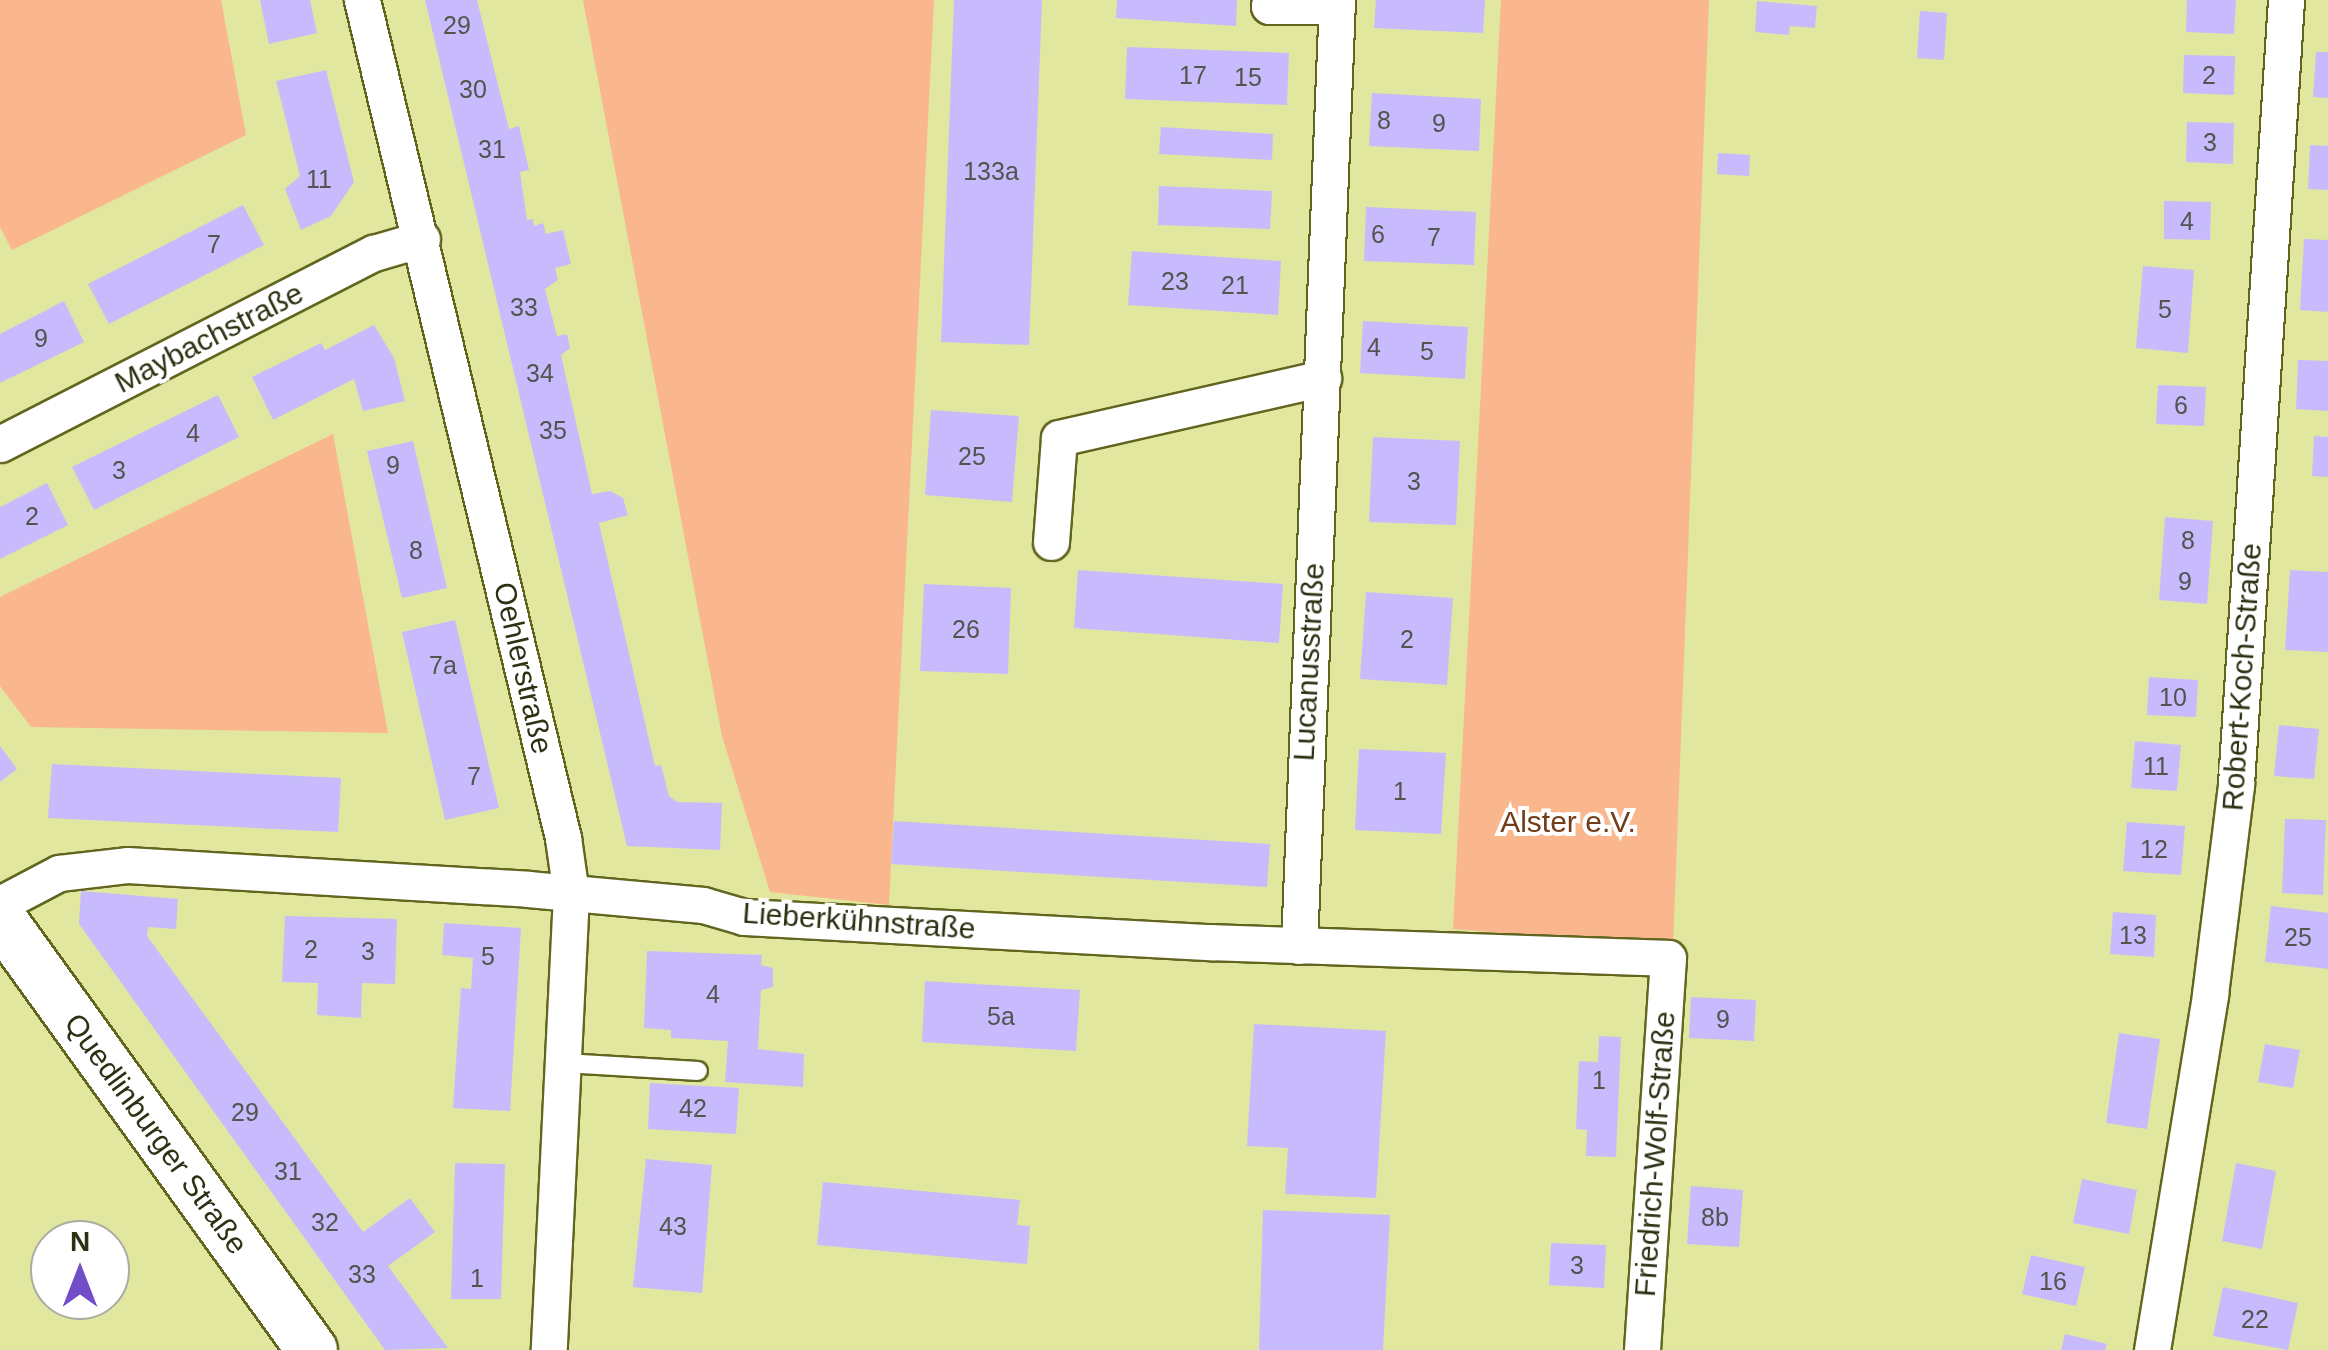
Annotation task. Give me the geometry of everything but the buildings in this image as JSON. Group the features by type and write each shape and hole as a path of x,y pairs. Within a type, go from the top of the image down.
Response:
{"main road":[{"name":"Quedlinburger Straße","path":"0,918 312,1350"}],"street":[{"name":"Oehlerstraße","path":"362,0 564,838 572,894 549,1350"},
{"name":"Lucanusstraße","path":"1270,0 1269,6 1336,3 1298,946"},
{"name":"Robert-Koch-Straße","path":"2152,1350 2210,994 2236,784 2286,0"},
{"name":"Maybachstraße","path":"0,444 374,254 422,239"},
{"path":"1051,542 1059,438 1323,378"},
{"name":"Lieberkühnstraße","path":"0,904 59,872 127,866 572,894 703,905 744,917 1298,946 1668,958"},
{"name":"Friedrich-Wolf-Straße","path":"1642,1350 1668,958"}],"lane":[{"path":"565,1063 698,1071"}],"green space":[{"path":"0,0 221,0 246,135 12,250 0,227"},
{"path":"583,0 934,0 889,905 770,892 722,736"},
{"name":"Alster e.V.","path":"1501,0 1709,0 1673,946 1453,929"},
{"path":"333,434 388,733 31,727 0,686 0,597"}]}
